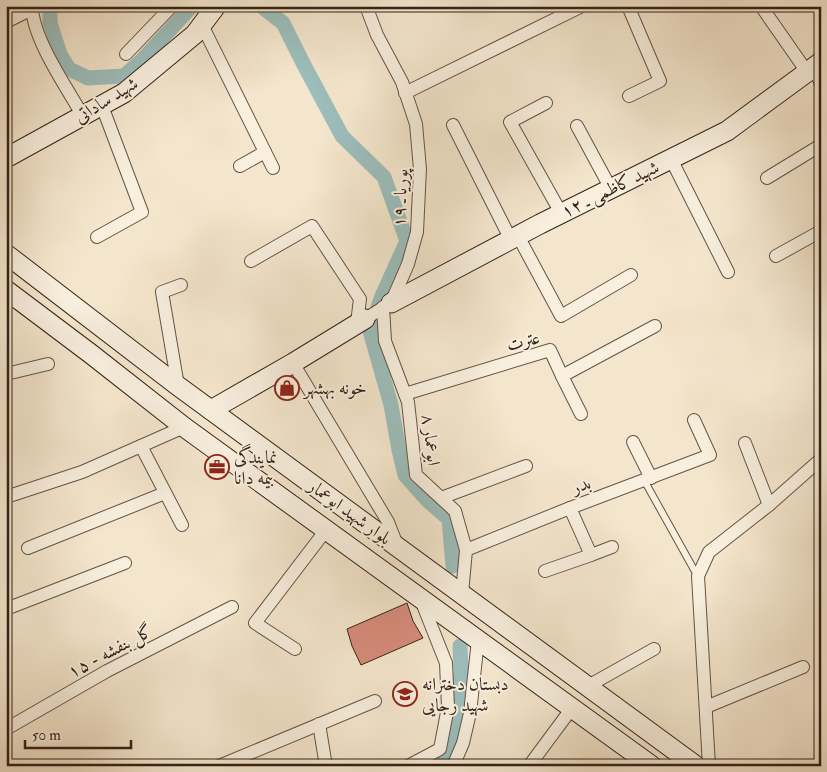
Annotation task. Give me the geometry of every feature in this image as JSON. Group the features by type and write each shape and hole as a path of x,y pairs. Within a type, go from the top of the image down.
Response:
{"street":[{"path":"126,54 172,6"},
{"name":"شهید ساداتی","path":"6,158 124,94 195,34 216,6"},
{"name":"پوریا ـ ۱۹","path":"366,6 377,35 402,82 416,124 420,169 416,232 408,264 387,305"},
{"path":"405,93 582,6"},
{"path":"628,6 660,81 630,96"},
{"path":"761,6 815,71"},
{"path":"6,22 32,7 34,22 45,50 83,116"},
{"path":"202,25 273,168"},
{"name":"شهید کاظمی ـ ۱۲","path":"387,305 562,213 727,131 815,71"},
{"path":"546,103 510,122 562,213"},
{"path":"97,237 142,212 102,106"},
{"path":"452,125 514,238 561,316 631,275"},
{"path":"577,126 611,188"},
{"path":"767,178 821,145"},
{"path":"240,166 265,152"},
{"path":"671,159 728,272"},
{"path":"251,261 312,226 360,299 361,321"},
{"path":"776,256 821,232"},
{"name":"بلوار شهید ابوعمار","path":"6,254 178,386 696,766"},
{"path":"178,386 162,292 181,285"},
{"name":"بلوار شهید ابوعمار","path":"6,290 91,354 184,428 652,766"},
{"path":"211,410 293,363 387,305"},
{"name":"ابوعمار ۸","path":"387,305 385,341 408,402 416,474 455,511 466,550 462,594"},
{"path":"581,414 562,376 655,326"},
{"name":"عترت","path":"405,394 550,350 562,376"},
{"path":"293,363 388,522 398,547"},
{"path":"6,374 48,364"},
{"name":"بدر","path":"466,550 710,455 694,420"},
{"path":"6,497 82,472 184,428"},
{"path":"633,442 648,479"},
{"path":"745,443 769,505"},
{"path":"141,446 182,526"},
{"path":"709,766 698,576 709,552 769,505 821,459"},
{"path":"441,498 526,466"},
{"path":"28,548 165,493"},
{"path":"570,508 591,555"},
{"path":"295,649 255,623 326,530"},
{"path":"545,571 612,547"},
{"path":"6,609 125,563"},
{"path":"408,766 440,749 448,707 446,663 421,599"},
{"name":"گل بنفشه - ۱۵","path":"6,729 107,670 232,608"},
{"path":"451,766 454,764 463,743 470,713 478,640"},
{"path":"588,686 654,649"},
{"path":"706,707 803,667"},
{"path":"219,766 375,701"},
{"path":"538,766 532,762 572,708"},
{"path":"319,724 326,766"}],"lane":[{"path":"648,479 698,576"}],"building":[{"path":"407,603 413,621 423,638 361,665 352,646 347,629"}],"waterway":[{"path":"50,6 50,23 60,54 69,69 88,78 124,76 142,60 192,6"},
{"path":"261,6 283,23 342,136 384,177 407,241 382,296 370,331 391,405 405,475 428,501 449,519 453,566"},
{"path":"427,766 448,755 456,742 461,671 460,646"}],"place":[{"name":"خونه بهشهر","path":"287,388"},
{"name":"نمایندگی بیمه دانا","path":"217,467"},
{"name":"دبستان دخترانه شهید رجایی","path":"405,694"}]}
